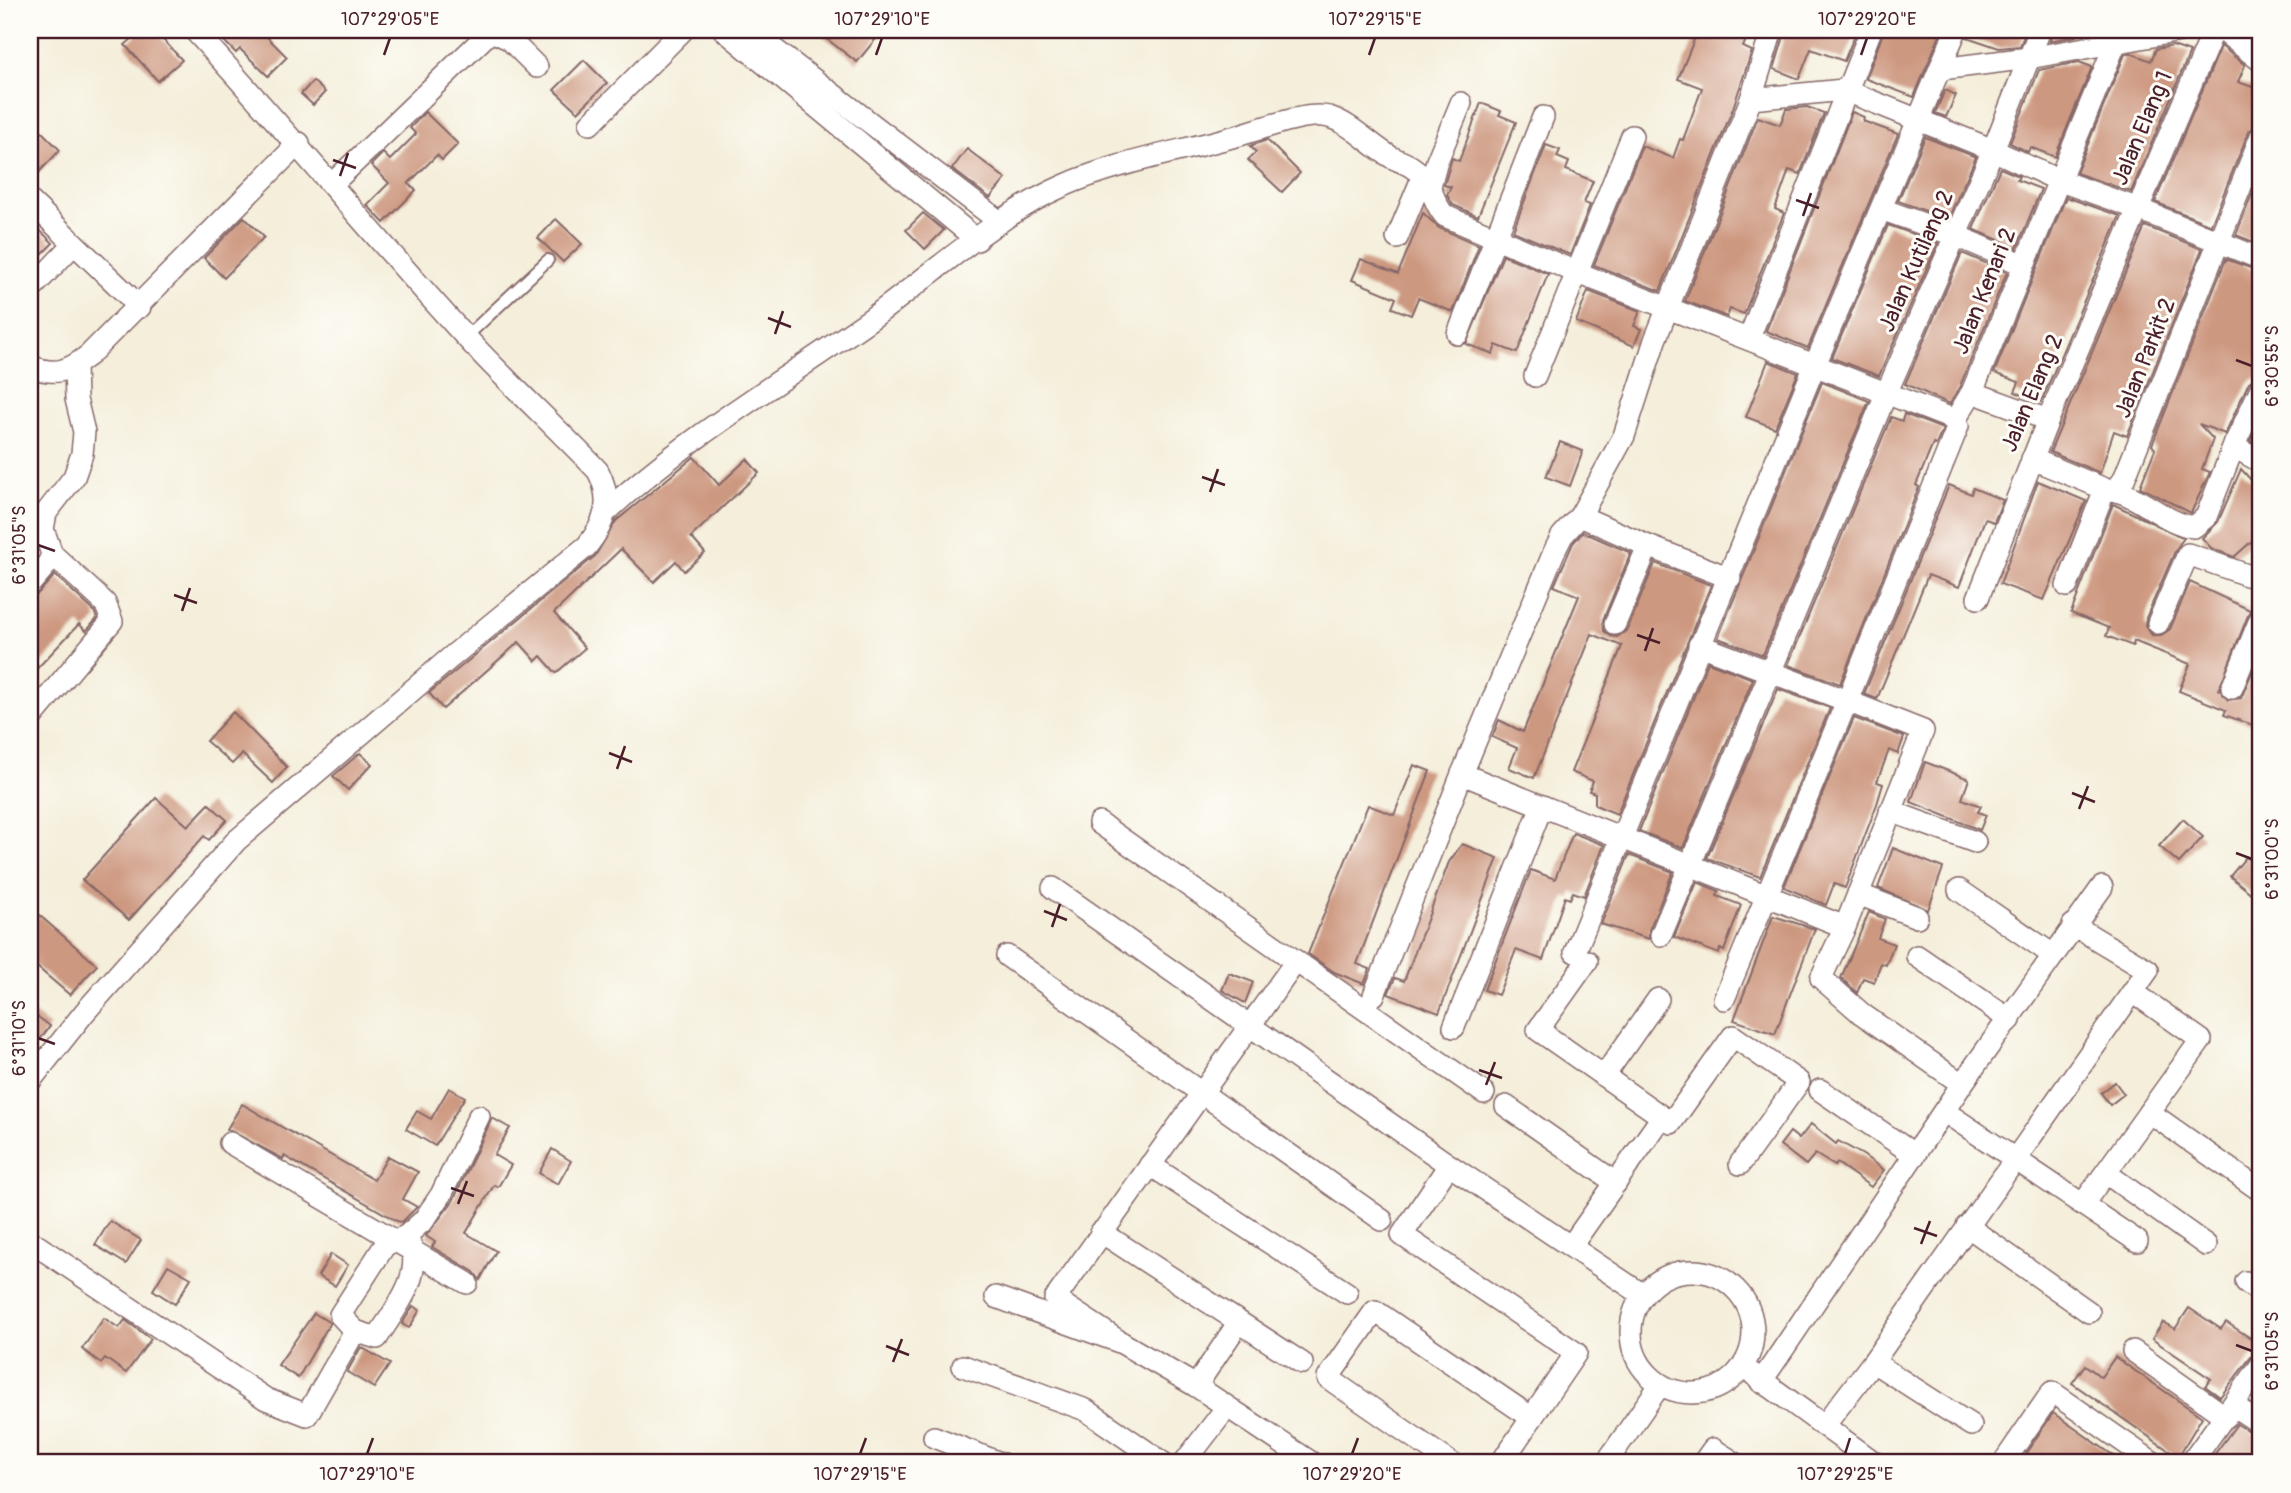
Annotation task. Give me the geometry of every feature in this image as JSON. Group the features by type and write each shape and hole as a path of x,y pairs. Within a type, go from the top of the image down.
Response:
{"street":[{"path":"30,1081 83,1013 236,841 450,658 587,546 604,522 607,511 604,483 598,471 466,337 299,143 194,30"},
{"path":"590,124 683,30"},
{"path":"724,30 1000,222"},
{"path":"749,30 977,240"},
{"path":"1374,995 1554,552 1562,536 1580,516 1624,436 1669,306 1751,99 1772,30"},
{"path":"1749,338 1844,90 1871,30"},
{"path":"1740,1164 1799,1082 1733,1036 1671,1123 1538,1030 1581,956 1621,838 1699,645 1730,578 1815,365 1956,30"},
{"name":"Jalan Kutilang 2","path":"1661,936 1886,394 1993,150 2040,30"},
{"path":"1941,69 2029,58 2119,36 2186,30"},
{"name":"Jalan Elang 1","path":"2136,208 2214,30"},
{"path":"2222,30 2261,61"},
{"path":"332,184 491,31 509,39 537,67"},
{"name":"Jalan Kenari 2","path":"1724,999 1917,533 1958,426 1955,420 1972,392 2022,264 2119,36"},
{"path":"1751,99 1844,90 1993,150 2058,180 2136,208 2261,259"},
{"path":"1397,238 1437,161 1461,103"},
{"path":"607,511 641,480 1000,222 1048,194 1093,175 1315,116 1341,122 1390,156 1414,167 1426,181 1439,210 1445,216 1578,273 1669,306 1955,420"},
{"path":"1458,334 1543,117"},
{"path":"1535,376 1632,136"},
{"name":"Jalan Parkit 2","path":"2067,586 2110,490 2124,479 2261,136"},
{"path":"30,366 47,373 61,373 75,366 140,307 299,143"},
{"path":"30,201 140,307"},
{"name":"Jalan Elang 2","path":"1978,598 2032,459 2136,208"},
{"path":"1881,209 1957,236 2022,264"},
{"path":"30,290 74,244"},
{"path":"30,719 112,621 112,613 105,603 52,554 36,523 74,477 82,454 84,432 76,398 75,366"},
{"path":"2032,459 2110,490 2187,526 2199,525 2206,517 2235,443 2261,388"},
{"path":"1972,392 2048,420"},
{"path":"2235,443 2238,449 2261,462"},
{"path":"1580,516 1730,578"},
{"path":"1615,624 1648,546"},
{"path":"30,584 49,562 52,554"},
{"path":"2158,623 2189,555 2261,580"},
{"path":"2232,688 2261,617"},
{"path":"1699,645 1923,731 1845,927 1821,978 1862,1014 1962,1084"},
{"path":"1462,774 1845,927"},
{"path":"1454,1027 1542,806"},
{"path":"1890,811 1975,842"},
{"path":"1099,823 1484,1093"},
{"path":"1761,1382 1962,1084 2102,887"},
{"path":"1053,888 1449,1165 1643,1295"},
{"path":"1959,890 2053,955"},
{"path":"1858,894 1917,917"},
{"path":"1824,1426 1873,1362 2148,970 2073,925"},
{"path":"1007,956 1382,1220"},
{"path":"1917,956 2010,1020"},
{"path":"1296,961 1055,1300 1196,1386 1312,1463"},
{"path":"2082,1204 2202,1040 2133,992"},
{"path":"1604,1076 1658,999"},
{"path":"1820,1090 1915,1155"},
{"path":"1506,1105 1616,1183"},
{"path":"1945,1112 2137,1241"},
{"path":"2149,1112 2261,1191"},
{"path":"405,1243 411,1281 377,1338 355,1331 340,1315 385,1245 405,1243 424,1220 441,1195 479,1116"},
{"path":"1571,1246 1662,1117"},
{"path":"230,1143 405,1243 467,1283"},
{"path":"1150,1165 1347,1293"},
{"path":"1449,1165 1402,1235 1576,1353 1501,1463"},
{"path":"2105,1173 2206,1245"},
{"path":"1968,1226 2089,1312"},
{"path":"1101,1232 1302,1363"},
{"path":"30,1241 266,1399 307,1415 355,1331"},
{"path":"1686,1271 1709,1273 1729,1284 1744,1300 1752,1322 1752,1344 1744,1365 1727,1382 1706,1392 1682,1392 1660,1385 1646,1373 1636,1358 1631,1341 1631,1323 1643,1295 1664,1277 1686,1271"},
{"path":"996,1297 1122,1343"},
{"path":"1443,1461 1328,1378 1375,1311 1532,1418"},
{"path":"1196,1386 1239,1322"},
{"path":"2133,1351 2230,1411 2261,1424"},
{"path":"1873,1362 1971,1425"},
{"path":"1744,1365 1761,1382 1875,1463"},
{"path":"2191,1463 2261,1365"},
{"path":"962,1367 1086,1410 1163,1463"},
{"path":"1606,1463 1660,1385"},
{"path":"2012,1463 2006,1459 2052,1392 2154,1463"},
{"path":"1184,1463 1227,1407"},
{"path":"934,1437 1000,1463"},
{"path":"1703,1463 1713,1449 1735,1463"}],"lane":[{"path":"466,337 548,260"}],"building":[{"path":"142,30 154,30 182,60 158,81 125,45"},
{"path":"233,30 260,30 287,57 268,76 240,49 236,53 223,40"},
{"path":"815,30 883,30 857,62"},
{"path":"1698,30 1719,37 1722,30 1750,30 1743,47 1752,51 1733,108 1660,291 1594,265 1642,146 1673,158 1680,139 1683,140 1702,88 1678,79"},
{"path":"1786,30 1857,30 1844,61 1811,49 1799,79 1774,69"},
{"path":"1884,30 1942,30 1914,97 1866,79"},
{"path":"1969,30 2026,30 2020,46 1999,48 1967,37"},
{"path":"2053,30 2079,30 2076,36 2050,41"},
{"path":"2173,46 2190,52 2131,192 2076,173 2125,54 2131,53 2151,61 2156,49"},
{"path":"2221,46 2245,65 2238,82 2261,90 2261,123 2249,131 2211,225 2155,202"},
{"path":"584,60 607,83 578,112 554,90"},
{"path":"2079,62 2092,67 2055,157 2030,147 2028,152 2010,143 2039,70"},
{"path":"313,81 325,92 313,105 301,94"},
{"path":"1945,90 1956,95 1946,117 1935,113"},
{"path":"1481,103 1501,111 1499,115 1516,122 1478,216 1453,205 1447,195 1451,187 1444,185 1452,158 1459,161"},
{"path":"1807,107 1824,113 1800,174 1789,170 1775,209 1784,213 1744,314 1730,309 1727,317 1685,301 1758,117 1780,125 1786,109"},
{"path":"425,112 458,144 442,160 437,155 408,184 416,190 384,223 367,205 389,183 371,165 383,153 390,160 416,134 410,128"},
{"path":"1852,112 1864,117 1863,121 1898,134 1808,348 1766,331"},
{"path":"40,130 60,150 30,182 30,141"},
{"path":"1925,137 1976,157 1948,219 1898,201"},
{"path":"1267,140 1300,173 1282,192 1248,160 1256,152 1250,146"},
{"path":"1546,145 1560,150 1557,157 1569,162 1566,170 1593,181 1584,203 1590,205 1570,255 1513,231"},
{"path":"967,149 1006,179 990,198 952,169"},
{"path":"2000,168 2019,176 2017,180 2041,189 2017,248 1973,229"},
{"path":"2261,171 2261,245 2236,235"},
{"path":"2066,197 2120,216 2041,402 2015,392 2019,382 1994,373"},
{"path":"923,213 944,230 925,249 906,230"},
{"path":"1423,213 1439,228 1479,245 1453,312 1418,298 1411,315 1392,308 1396,298 1352,280 1361,259 1398,274"},
{"path":"244,217 264,237 224,278 204,258"},
{"path":"556,219 582,244 563,262 538,238"},
{"path":"30,221 53,243 30,266"},
{"path":"1888,225 1938,243 1879,376 1832,358"},
{"path":"2145,226 2202,249 2127,436 2114,431 2100,473 2050,452"},
{"path":"1962,253 2007,272 1950,404 1905,384"},
{"path":"1503,255 1548,274 1517,353 1496,345 1493,354 1466,344"},
{"path":"2226,259 2261,272 2261,375 2249,382 2225,434 2199,424 2213,439 2202,469 2210,472 2191,513 2140,487 2155,449 2152,445"},
{"path":"1588,291 1640,311 1634,326 1641,329 1634,346 1576,322"},
{"path":"1768,361 1798,373 1775,428 1746,417"},
{"path":"1822,382 1869,401 1763,655 1718,638"},
{"path":"1904,414 1943,429 1936,445 1933,444 1916,485 1919,487 1840,684 1788,665 1891,417 1902,421"},
{"path":"2261,418 2261,447 2250,441"},
{"path":"1560,442 1583,451 1570,486 1546,477"},
{"path":"694,457 719,485 747,459 759,473 691,537 705,553 684,571 676,561 654,582 621,549 554,613 585,648 556,673 541,656 536,661 519,642 443,709 429,693 595,556 616,521"},
{"path":"2241,469 2261,491 2261,533 2234,557 2211,548 2202,538 2218,522"},
{"path":"2038,481 2086,501 2044,600 2000,584"},
{"path":"1949,485 1971,494 1973,488 2003,500 1994,522 1985,519 1959,587 1928,575 1877,699 1864,694"},
{"path":"2113,504 2184,538 2176,549 2146,618 2145,625 2152,635 2160,636 2170,629 2190,582 2250,610 2219,689 2228,700 2241,698 2261,651 2261,728 2224,715 2226,710 2179,691 2190,664 2134,641 2133,646 2106,636 2109,628 2071,613"},
{"path":"1583,532 1631,553 1603,620 1604,631 1611,636 1617,637 1627,630 1655,563 1711,585 1617,814 1595,805 1595,793 1589,791 1593,781 1571,772 1622,646 1592,634 1534,778 1509,768 1517,748 1492,737 1499,720 1523,732 1579,596 1554,586 1573,543"},
{"path":"55,575 94,611 97,619 86,631 79,624 30,676 30,602"},
{"path":"1708,662 1753,679 1683,848 1639,831"},
{"path":"1778,689 1830,708 1760,877 1707,858"},
{"path":"233,712 287,767 273,783 242,754 232,764 206,741"},
{"path":"1854,718 1904,737 1898,754 1889,750 1877,782 1883,784 1877,804 1845,888 1834,884 1826,905 1784,887"},
{"path":"360,753 372,764 348,790 333,776"},
{"path":"1925,762 1969,779 1962,799 1981,806 1978,812 1986,815 1980,830 1911,802"},
{"path":"1414,765 1430,771 1357,964 1370,969 1364,984 1334,972 1308,954 1368,805 1394,815"},
{"path":"156,798 188,826 209,804 227,820 209,840 204,836 129,920 82,880"},
{"path":"2183,819 2203,837 2179,863 2159,846"},
{"path":"1573,833 1604,845 1584,896 1573,892 1570,899 1565,897 1543,960 1516,950 1498,995 1484,990 1531,870 1555,879"},
{"path":"1462,844 1498,858 1439,1013 1388,994 1395,978 1404,981 1449,862"},
{"path":"1893,848 1943,868 1928,910 1878,888"},
{"path":"1629,855 1673,872 1649,930 1649,939 1601,924"},
{"path":"2246,857 2261,869 2261,886 2253,895 2230,876"},
{"path":"1697,882 1719,891 1717,896 1741,905 1724,951 1720,949 1719,954 1674,937"},
{"path":"1869,912 1885,919 1878,938 1894,944 1886,965 1881,963 1874,982 1863,978 1857,993 1841,978"},
{"path":"39,915 97,965 70,995 30,961 30,926"},
{"path":"1773,916 1815,929 1775,1034 1734,1020"},
{"path":"1229,973 1253,982 1245,1003 1222,990"},
{"path":"30,1011 50,1026 30,1053"},
{"path":"2115,1082 2124,1094 2110,1105 2101,1093"},
{"path":"449,1088 465,1097 435,1146 406,1129 417,1111 431,1119"},
{"path":"242,1104 374,1180 388,1156 418,1172 403,1199 417,1207 402,1222 397,1221 284,1156 283,1159 227,1129"},
{"path":"492,1118 510,1128 494,1155 511,1165 498,1187 494,1185 466,1233 496,1251 480,1280 474,1272 432,1247 435,1242 426,1236 453,1201"},
{"path":"1811,1124 1836,1144 1838,1141 1884,1170 1871,1187 1837,1163 1835,1166 1815,1154 1806,1165 1780,1145 1790,1132 1799,1139"},
{"path":"552,1149 571,1161 558,1184 539,1173"},
{"path":"110,1221 141,1240 126,1264 95,1245"},
{"path":"331,1254 348,1265 335,1286 318,1276"},
{"path":"168,1265 191,1278 175,1304 153,1290"},
{"path":"413,1306 420,1310 409,1328 402,1324"},
{"path":"2189,1308 2221,1329 2226,1322 2261,1345 2261,1352 2251,1357 2220,1397 2205,1386 2211,1379 2152,1339 2163,1322 2175,1329"},
{"path":"314,1313 330,1323 298,1378 278,1365"},
{"path":"104,1318 119,1328 125,1320 151,1339 126,1373 105,1358 101,1363 82,1349"},
{"path":"361,1347 390,1364 374,1388 347,1372"},
{"path":"2115,1357 2202,1417 2178,1457 2072,1383 2085,1365 2101,1377"},
{"path":"2053,1413 2124,1463 2041,1463 2026,1453"},
{"path":"2237,1424 2261,1439 2261,1463 2208,1463"}]}
